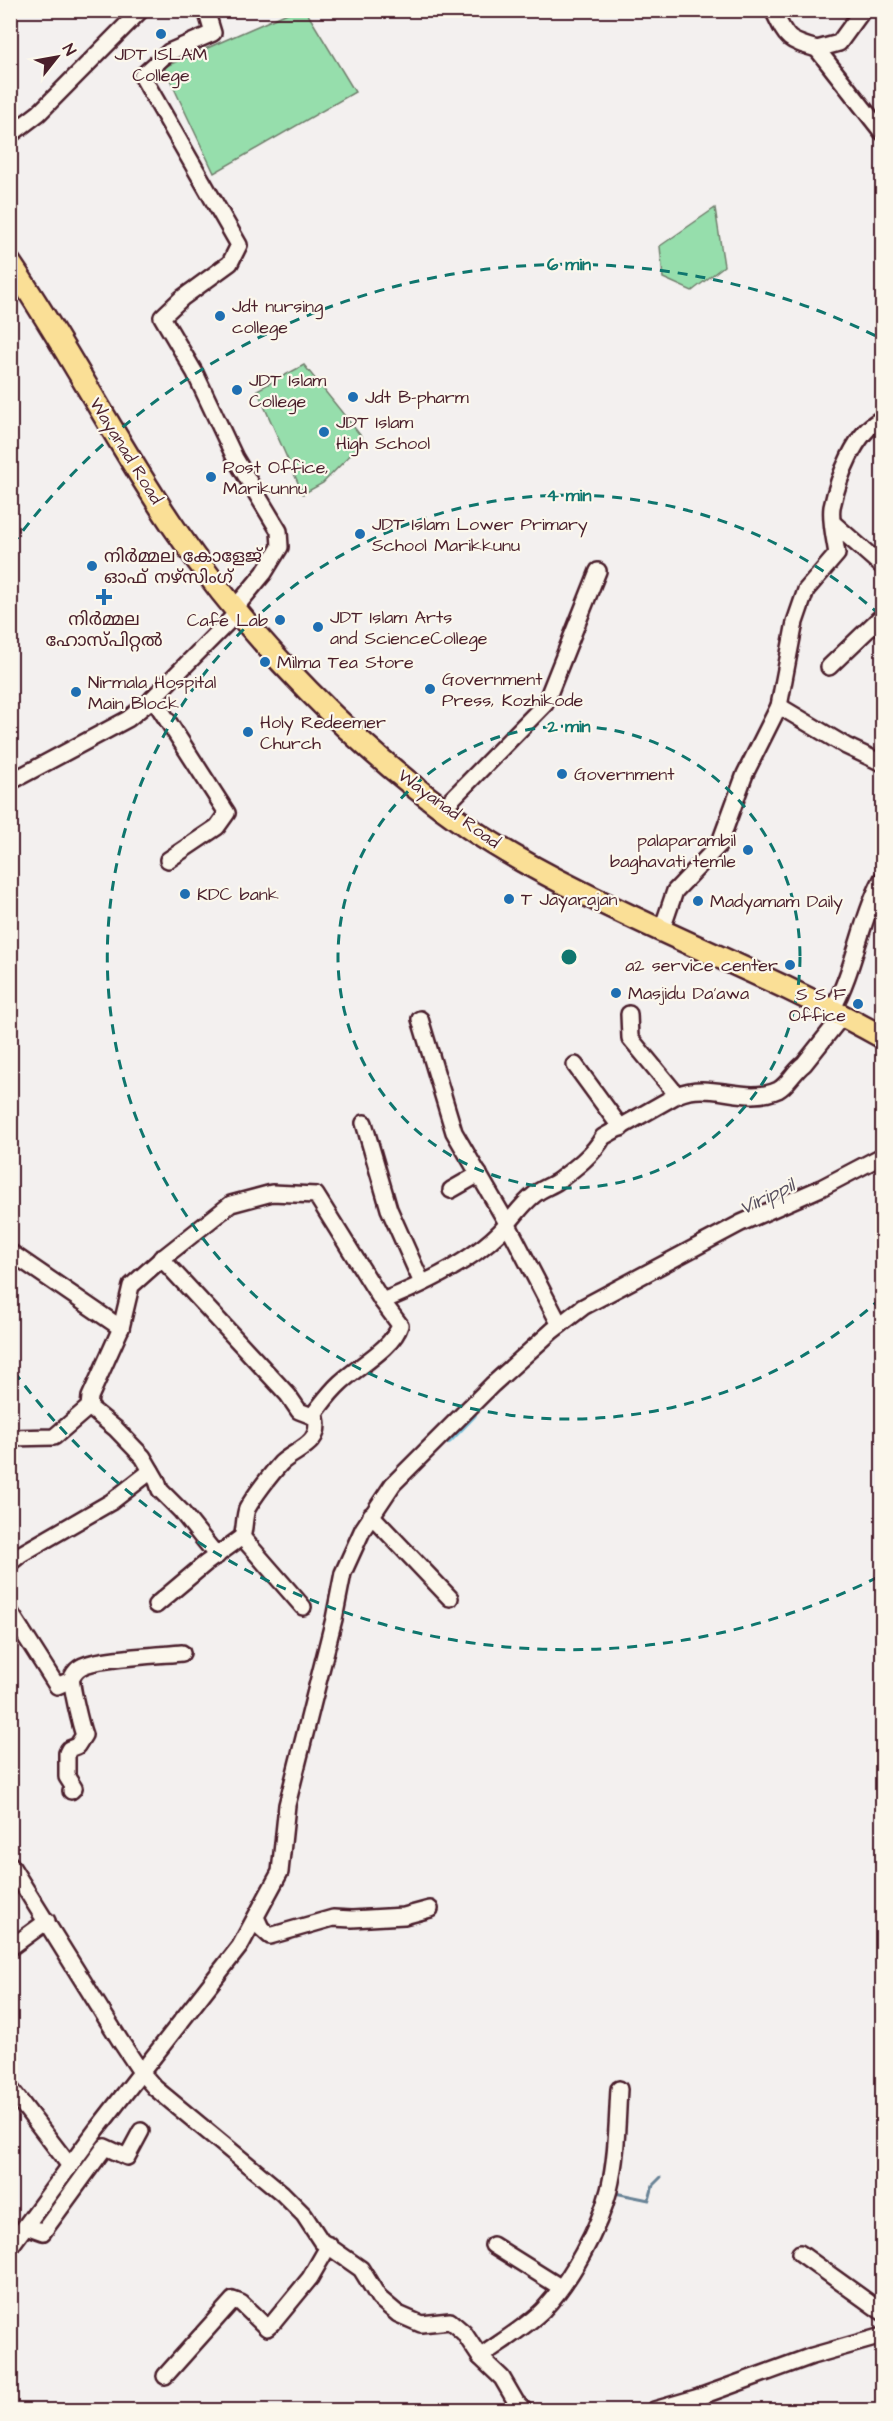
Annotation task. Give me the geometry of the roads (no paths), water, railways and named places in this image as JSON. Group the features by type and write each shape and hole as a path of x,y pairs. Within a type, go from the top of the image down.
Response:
{"highway":[{"name":"Wayanad Road","path":"10,263 175,528 237,610 275,655 359,739 399,774 470,829 531,866 661,932 837,1013 882,1037"}],"street":[{"path":"10,135 39,113 141,10"},
{"path":"10,782 128,718 153,698 237,610 280,547 279,531 235,458 195,373 162,317 182,298 230,263 239,245 142,76 169,52 213,33 206,10"},
{"path":"773,10 784,35 793,42 817,49 839,43 857,13"},
{"path":"817,49 882,132"},
{"path":"661,932 675,891 719,845 746,774 779,706 795,622 806,590 837,554 832,509 852,449 874,423 882,419"},
{"path":"833,523 882,566"},
{"path":"443,808 545,704 598,571"},
{"path":"829,667 882,616"},
{"path":"153,698 228,813 217,827 168,860"},
{"path":"779,706 846,746 882,762"},
{"path":"382,1301 460,1262 496,1236 536,1194 558,1181 598,1147 603,1137 677,1095 690,1089 701,1088 739,1095 778,1090 804,1064 837,1013 863,925 882,879"},
{"path":"629,1014 630,1038 677,1095"},
{"path":"420,1019 454,1132 479,1174 485,1197 507,1223 560,1325"},
{"path":"575,1065 621,1128"},
{"path":"364,1123 389,1209 422,1283"},
{"path":"10,2247 141,2072 240,1946 280,1872 287,1805 334,1619 343,1573 371,1515 393,1484 492,1385 583,1307 741,1223 821,1188 882,1156"},
{"path":"451,1190 479,1174"},
{"path":"10,1438 54,1437 89,1407 90,1397 122,1328 131,1286 162,1258 231,1204 272,1193 316,1195 382,1301 400,1325 397,1337 344,1379 312,1416"},
{"path":"10,1252 122,1328"},
{"path":"156,1605 242,1537 246,1511 257,1494 283,1462 309,1445 314,1437 317,1424 316,1418 299,1411 288,1395 162,1258"},
{"path":"89,1407 116,1429 143,1457 160,1490 181,1511 217,1556"},
{"path":"10,1563 21,1554 111,1502 151,1471"},
{"path":"371,1515 450,1598"},
{"path":"242,1537 303,1607"},
{"path":"10,1612 57,1686 71,1680 76,1671 92,1663 182,1653"},
{"path":"71,1680 79,1712 78,1721 84,1735 67,1753 67,1777 74,1788 71,1791"},
{"path":"12,1869 141,2072 155,2088 282,2193 304,2215 321,2241 360,2269 379,2298 398,2314 421,2324 450,2321 464,2333 480,2357 502,2378 516,2402 524,2410"},
{"path":"256,1917 261,1928 270,1936 333,1918 404,1916 430,1909"},
{"path":"10,1948 47,1921"},
{"path":"10,2088 70,2166"},
{"path":"480,2357 542,2311 590,2240 609,2190 617,2141 618,2089"},
{"path":"26,2226 43,2232 105,2147 128,2157 141,2131"},
{"path":"493,2245 560,2287"},
{"path":"165,2376 233,2300 241,2303 267,2328 310,2278 329,2246"},
{"path":"800,2253 882,2312"},
{"path":"654,2410 699,2397 812,2356 882,2336"}],"waterway":[{"path":"448,1439 472,1414"},
{"path":"615,2196 615,2193 649,2200 653,2185 661,2177"}],"place":[{"name":"JDT ISLAM College","path":"161,34"},
{"name":"Jdt nursing college","path":"220,316"},
{"name":"JDT Islam College","path":"237,390"},
{"name":"Jdt B-pharm","path":"353,397"},
{"name":"JDT Islam High School","path":"324,432"},
{"name":"Post Office, Marikunnu","path":"211,477"},
{"name":"JDT Islam Lower Primary School Marikkunu","path":"360,534"},
{"name":"നിർമ്മല കോളേജ് ഓഫ് നഴ്സിംഗ്","path":"92,566"},
{"name":"നിർമ്മല ഹോസ്പിറ്റൽ","path":"104,597"},
{"name":"Cafe Lab","path":"280,620"},
{"name":"JDT Islam Arts and ScienceCollege","path":"318,627"},
{"name":"Milma Tea Store","path":"265,662"},
{"name":"Government Press, Kozhikode","path":"430,689"},
{"name":"Nirmala Hospital Main Block","path":"76,692"},
{"name":"Holy Redeemer Church","path":"248,732"},
{"name":"Government","path":"562,774"},
{"name":"palaparambil baghavati temle","path":"748,850"},
{"name":"KDC bank","path":"185,894"},
{"name":"T Jayarajan","path":"509,899"},
{"name":"Madyamam Daily","path":"698,901"},
{"name":"a2 service center","path":"790,965"},
{"name":"Masjidu Da'awa","path":"616,993"},
{"name":"S S F Office","path":"858,1004"}],"water label":[{"name":"Virippil","path":"767,1197"}]}
